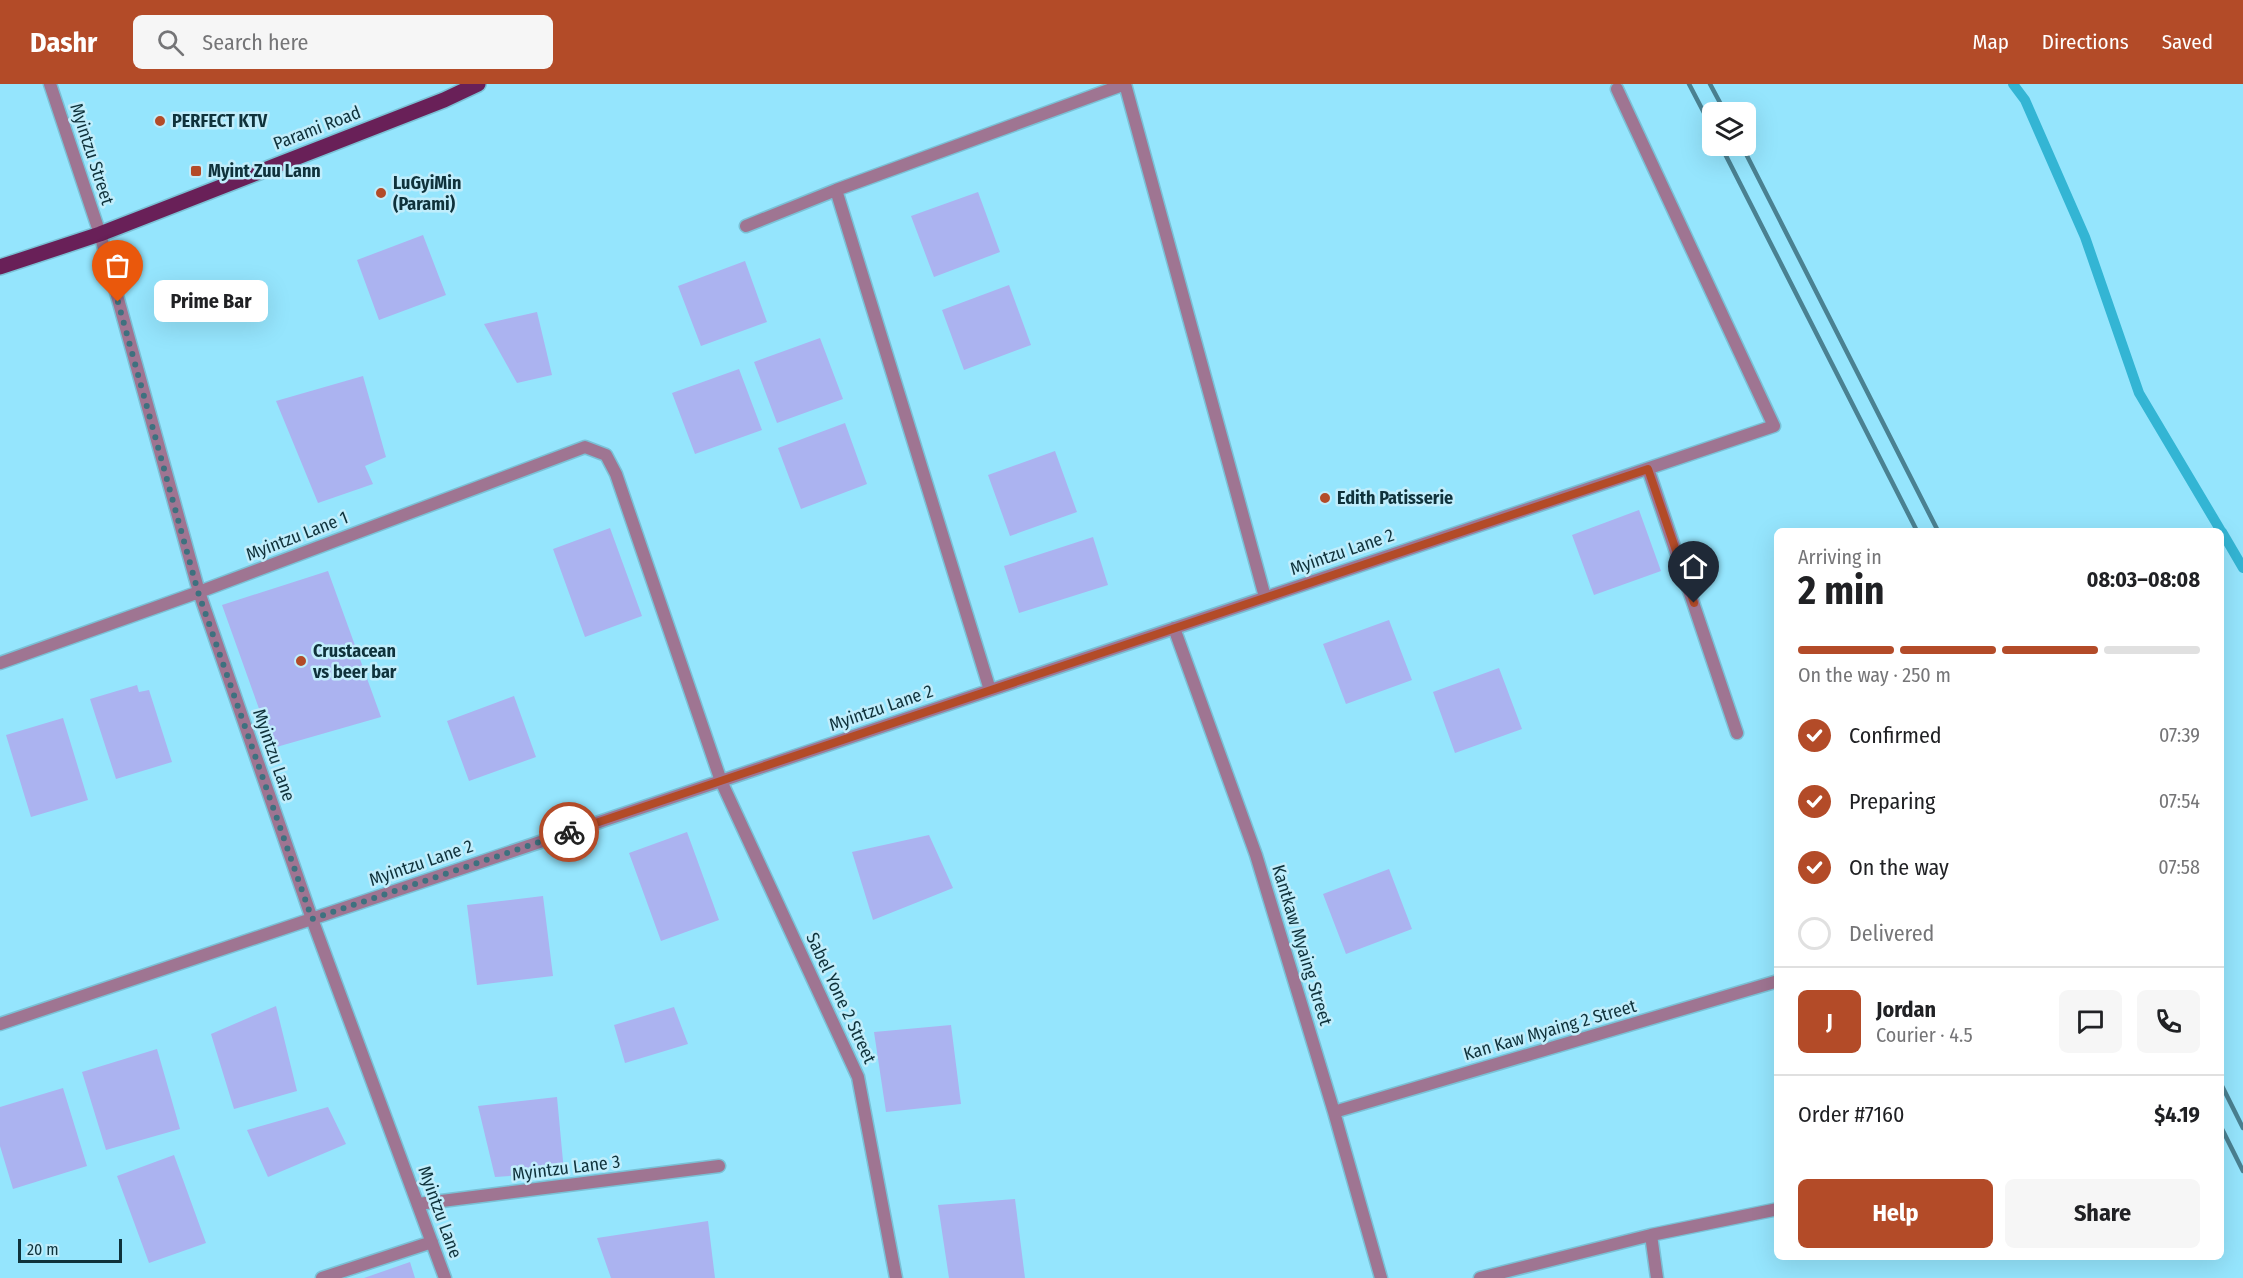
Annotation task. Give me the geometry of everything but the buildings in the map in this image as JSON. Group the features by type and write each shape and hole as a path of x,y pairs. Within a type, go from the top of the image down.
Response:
{"main road":[{"name":"Parami Road","path":"0,267 100,234 444,100 478,84"}],"street":[{"name":"Myintzu Street","path":"50,84 100,234"},
{"path":"444,100 465,84"},
{"path":"746,226 836,190 1125,84 1265,597"},
{"name":"Myintzu Lane 2","path":"0,1024 1774,426 1617,89"},
{"path":"836,190 990,690"},
{"name":"Myintzu Lane","path":"100,234 198,592 312,919 445,1278"},
{"name":"Myintzu Lane 1","path":"0,663 198,592 585,447 606,455"},
{"name":"Sabel Yone 2 Street","path":"606,455 616,474 721,781 858,1077 896,1278"},
{"path":"1648,469 1737,733"},
{"name":"Kantkaw Myaing Street","path":"1174,628 1256,855 1381,1278"},
{"name":"Kan Kaw Myaing 2 Street","path":"1334,1113 1774,982"},
{"name":"Myintzu Lane 3","path":"418,1204 719,1166"},
{"path":"1480,1278 1651,1235 1774,1210"},
{"path":"1651,1235 1657,1278"},
{"path":"322,1278 432,1242"}],"waterway":[{"path":"2013,84 2025,100 2085,237 2139,393 2219,528"},
{"path":"2224,535 2243,568"}],"railway":[{"path":"1689,84 1702,109"},
{"path":"1710,84 1720,102"},
{"path":"1726,156 1915,528"},
{"path":"1747,156 1936,528"},
{"path":"2224,1090 2243,1128"},
{"path":"2224,1133 2243,1171"}],"way so far":[{"path":"118,302 198,592 312,919 569,832"}],"place":[{"name":"PERFECT KTV","path":"160,121"},
{"name":"Myint Zuu Lann","path":"196,171"},
{"name":"LuGyiMin (Parami)","path":"381,193"},
{"name":"Prime Bar","path":"118,302"},
{"name":"Edith Patisserie","path":"1325,498"},
{"name":"Crustacean vs beer bar","path":"301,661"}],"route":[{"path":"569,832 1648,469 1694,603"}]}
